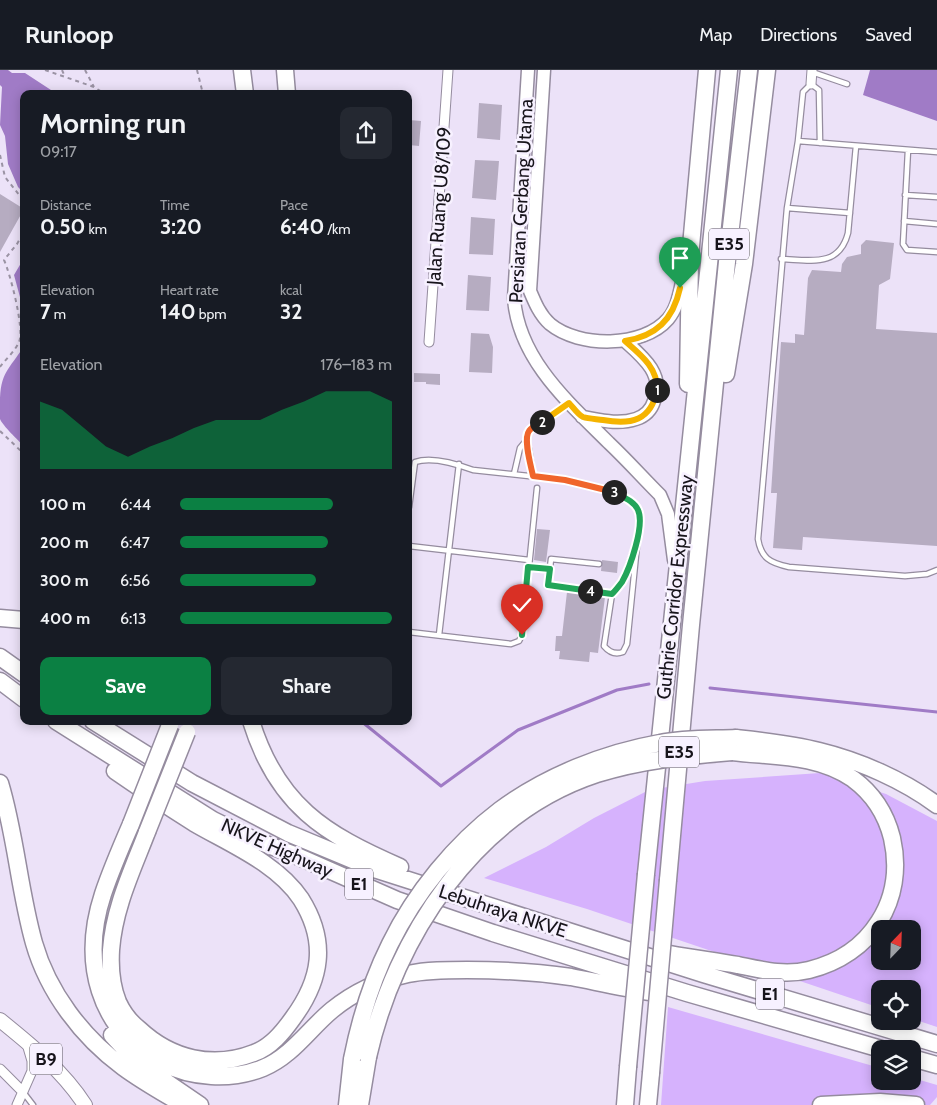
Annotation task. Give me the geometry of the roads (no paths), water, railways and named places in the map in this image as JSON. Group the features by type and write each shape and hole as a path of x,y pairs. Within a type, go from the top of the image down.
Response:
{"highway":[{"path":"242,70 244,90"},
{"path":"285,70 287,90"},
{"path":"694,407 689,394 687,374 690,257 707,70"},
{"name":"Guthrie Corridor Expressway","path":"625,1105 646,874 729,70"},
{"name":"Guthrie Corridor Expressway","path":"648,1105 691,625 727,262 749,70"},
{"path":"712,418 724,392 744,264 767,70"},
{"path":"0,618 20,620"},
{"path":"0,657 20,671"},
{"path":"0,681 20,696"},
{"path":"59,725 110,768 154,798 159,801 263,863 286,882 300,899 314,929 317,942 318,964 313,986 303,1005 274,1041 264,1048 232,1059 200,1059 177,1055 148,1038 130,1022 118,1002 113,982 111,960 114,925 119,903 147,832 159,801 189,726"},
{"name":"NKVE Highway","path":"60,725 185,803 250,838 424,910 687,993"},
{"name":"Lebuhraya NKVE","path":"99,725 192,783 288,834 377,870 703,974 935,1043"},
{"path":"169,725 102,895 96,919 94,938 94,971 103,1003 120,1029 138,1048 152,1057 180,1071 194,1074 224,1076 251,1072 272,1064 295,1047 333,1009 348,998 379,982 410,973 446,970 516,970 571,977 647,992 687,993"},
{"path":"252,725 272,773 300,809 320,825 374,856 491,907"},
{"path":"347,1105 352,1059 360,1024 370,993 390,944 409,911 439,869 470,837 500,810 534,789 584,764 661,742 819,751 881,772 937,805"},
{"path":"360,1105 368,1057 384,1000 406,950 425,917 453,877 488,841 510,822 553,794 597,774 657,759 734,745 772,755 810,760 823,764 853,779 871,796 880,809 888,827 895,855 896,870 892,893 882,919 876,928 870,936 845,956 808,970 789,973 770,972 609,944"},
{"path":"0,784 10,818 34,944 44,970 57,995 84,1031 106,1053 136,1077 184,1105"},
{"name":"E1","path":"687,993 871,1046"},
{"path":"103,1003 103,1019 113,1038 129,1055 200,1105"},
{"path":"921,1061 937,1065"},
{"path":"821,1105 880,1102 916,1105"}],"main road":[{"name":"Persiaran Gerbang Utama","path":"545,72 530,292 537,309 550,323 581,337 595,340 625,341 642,337 668,319 677,301 690,257"},
{"name":"Persiaran Gerbang Utama","path":"525,73 515,308 523,338 552,385 660,495 668,514 676,577"},
{"path":"582,417 622,422 644,416 651,409 658,388 653,369 625,341"},
{"name":"B9","path":"0,1020 40,1052 76,1091 85,1105"}],"street":[{"name":"Jalan Ruang U8/109","path":"429,342 448,70"},
{"path":"811,84 812,71"},
{"path":"16,1105 32,1071 32,1061 26,1041"},
{"path":"0,1070 22,1092"}],"lane":[{"path":"812,71 847,84"},
{"path":"820,143 819,90 811,84 803,92 798,141 787,208 758,539 760,549 766,559 788,567 905,576 927,574 937,570"},
{"path":"798,141 937,152"},
{"path":"782,259 827,259 836,255 846,241 856,146"},
{"path":"908,150 904,248 907,250 937,252"},
{"path":"905,195 937,197"},
{"path":"787,208 850,213"},
{"path":"904,221 937,224"},
{"path":"533,476 526,442 528,431 569,403"},
{"path":"514,474 520,448 526,442"},
{"path":"412,484 415,462 423,459 459,464 473,470 565,480 613,492 630,501 637,508 640,516 638,538 627,644 623,652 618,654 613,653 604,646 612,594 623,581 638,538"},
{"path":"439,635 459,464"},
{"path":"412,632 511,644 518,641 522,635 537,488"},
{"path":"412,546 529,560"},
{"path":"599,564 551,559 548,585 612,594"},
{"path":"528,567 550,569"},
{"path":"22,1092 33,1105"}],"waterway":[{"path":"366,725 441,786 518,730 617,690 649,684"},
{"path":"710,688 937,712"}]}
